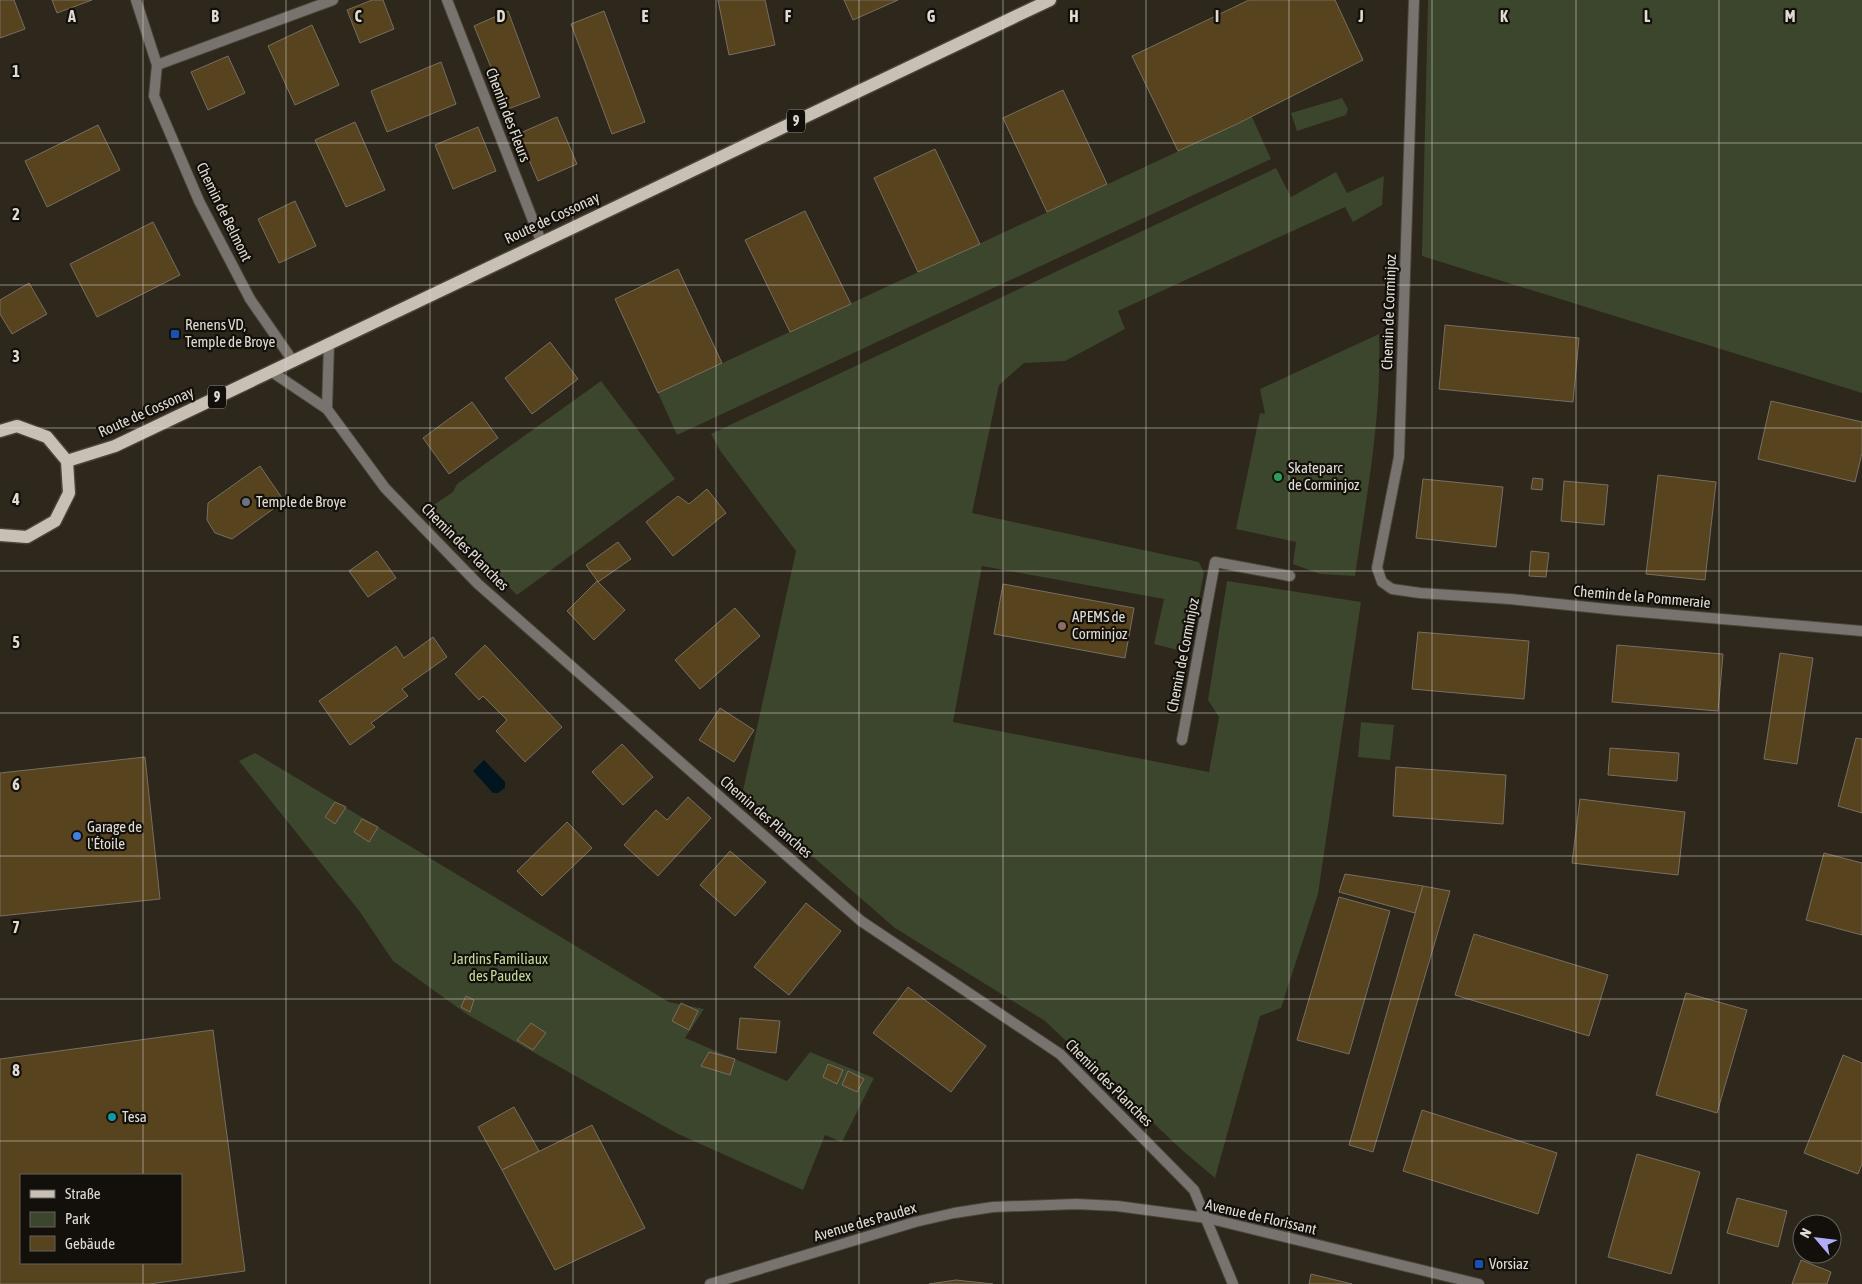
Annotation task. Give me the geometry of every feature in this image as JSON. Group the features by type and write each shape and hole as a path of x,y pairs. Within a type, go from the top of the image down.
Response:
{"main road":[{"name":"Route de Cossonay","path":"67,462 115,446 541,241 1050,0"},
{"path":"0,431 17,426 47,437 67,462 69,493 55,521 27,537 0,535"}],"street":[{"name":"Chemin de Belmont","path":"136,0 158,65 154,96 200,200 250,299 293,361"},
{"path":"158,65 333,0"},
{"name":"Chemin des Fleurs","path":"447,0 541,241"},
{"name":"Chemin de Corminjoz","path":"1414,0 1399,457 1377,568 1382,582 1392,589 1420,593"},
{"path":"327,409 329,343"},
{"name":"Chemin des Planches","path":"272,372 327,409 384,488 478,584 861,921 1060,1054 1194,1190 1233,1284"},
{"name":"Chemin de Corminjoz","path":"1182,740 1215,562 1290,576"},
{"name":"Chemin de la Pommeraie","path":"1420,593 1510,599 1617,610 1862,630"},
{"name":"Avenue de Florissant","path":"1032,1204 1117,1206 1207,1218 1479,1284"},
{"name":"Avenue des Paudex","path":"710,1284 916,1222 964,1211 1032,1204"}],"green space":[{"path":"1428,0 1862,0 1862,393 1422,256"},
{"path":"1342,98 1348,109 1346,115 1297,131 1291,113"},
{"path":"1252,117 1271,159 677,435 658,393"},
{"path":"1276,168 1291,197 1336,172 1347,193 1384,176 1382,205 1353,222 1345,207 1118,311 1125,329 1065,361 1024,363 999,385 972,513 1199,562 1204,573 1190,644 1178,650 1154,644 1164,599 982,566 953,722 1209,772 1219,717 1208,700 1227,581 1361,602 1318,894 1281,1008 1260,1016 1215,1178 1183,1151 1045,1021 895,928 742,795 796,551 721,452 711,434"},
{"path":"1379,334 1376,425 1355,576 1320,574 1293,564 1296,542 1236,529 1260,413 1265,414 1260,389"},
{"path":"601,381 675,479 517,595 429,508 453,492 457,484"},
{"path":"1361,722 1394,725 1390,760 1358,757"},
{"name":"Jardins Familiaux des Paudex","path":"255,753 669,1002 704,1009 685,1038 787,1081 810,1052 874,1078 842,1142 825,1135 803,1190 676,1133 468,1015 393,961 360,912 239,761"}],"water":[{"path":"484,760 505,782 505,788 498,793 493,793 473,771"}],"building":[{"path":"0,0 14,0 25,29 0,38"},
{"path":"52,0 92,0 57,13"},
{"path":"372,0 383,0 394,29 360,43 347,10"},
{"path":"718,0 765,0 775,45 729,55"},
{"path":"844,0 898,0 853,20"},
{"path":"1249,0 1335,0 1363,60 1237,124 1178,151 1132,56"},
{"path":"508,11 540,97 508,109 474,26"},
{"path":"604,11 645,122 612,134 571,24"},
{"path":"312,25 339,85 295,105 268,46"},
{"path":"228,56 245,93 208,110 191,72"},
{"path":"441,62 456,104 387,132 371,91"},
{"path":"1063,90 1107,184 1047,212 1003,118"},
{"path":"557,117 577,164 538,181 518,134"},
{"path":"355,122 385,190 346,207 315,140"},
{"path":"98,125 120,170 47,207 25,161"},
{"path":"478,127 496,171 453,189 435,145"},
{"path":"935,149 980,244 918,272 874,178"},
{"path":"295,201 316,246 279,263 258,219"},
{"path":"805,211 851,304 790,332 745,240"},
{"path":"153,222 180,275 97,317 70,264"},
{"path":"678,269 722,363 658,393 615,299"},
{"path":"29,283 47,314 12,334 0,314 0,300"},
{"path":"1445,325 1579,338 1573,402 1439,389"},
{"path":"550,342 578,379 532,414 505,378"},
{"path":"1771,401 1862,422 1862,453 1855,482 1758,459"},
{"path":"472,402 498,438 449,474 423,438"},
{"name":"Temple de Broye","path":"260,466 284,501 232,539 215,533 207,520 208,503"},
{"path":"1658,475 1716,482 1705,580 1646,574"},
{"path":"1533,478 1543,479 1542,490 1531,489"},
{"path":"1423,479 1503,487 1496,547 1416,538"},
{"path":"1564,481 1608,485 1604,525 1561,521"},
{"path":"707,489 726,513 673,556 646,522 678,496 689,504"},
{"path":"618,542 631,559 598,582 586,565"},
{"path":"377,551 396,578 368,597 349,571"},
{"path":"1531,551 1549,553 1546,577 1529,576"},
{"path":"597,581 625,610 594,640 567,611"},
{"path":"1003,584 1134,608 1125,658 994,634"},
{"path":"735,608 760,636 700,689 675,660"},
{"path":"1418,632 1529,641 1524,699 1412,689"},
{"path":"433,637 447,657 402,689 408,696 371,723 375,727 350,745 319,701 396,646 404,658"},
{"path":"485,645 562,727 525,762 496,731 507,720 483,696 479,700 455,674"},
{"path":"1617,645 1723,654 1718,711 1612,702"},
{"path":"1780,653 1813,658 1797,764 1764,759"},
{"path":"720,708 754,730 734,762 699,740"},
{"path":"1856,738 1862,739 1862,813 1838,806"},
{"path":"622,744 653,777 623,805 592,772"},
{"path":"1610,748 1679,753 1677,781 1608,775"},
{"name":"Garage de l'Étoile","path":"145,757 160,899 0,916 0,773"},
{"path":"1396,767 1506,775 1503,824 1393,816"},
{"path":"688,797 711,818 658,876 624,845 656,810 667,820"},
{"path":"1580,799 1685,812 1678,875 1572,863"},
{"path":"335,802 346,807 335,824 325,817"},
{"path":"362,819 378,827 369,842 354,832"},
{"path":"567,822 592,848 542,896 517,871"},
{"path":"730,851 766,882 735,916 700,885"},
{"path":"1824,853 1862,863 1862,935 1806,920"},
{"path":"1345,874 1423,886 1415,913 1339,892"},
{"path":"1423,886 1450,891 1373,1152 1349,1145"},
{"path":"1339,897 1390,911 1349,1054 1297,1040"},
{"path":"806,903 841,931 789,995 754,967"},
{"path":"1474,934 1608,975 1589,1036 1455,995"},
{"path":"908,987 986,1046 951,1092 873,1033"},
{"path":"1686,993 1747,1010 1717,1113 1656,1095"},
{"path":"466,996 474,1000 470,1012 461,1007"},
{"path":"681,1003 698,1011 689,1030 672,1021"},
{"path":"740,1018 780,1021 776,1053 737,1049"},
{"path":"531,1023 546,1033 533,1050 517,1040"},
{"name":"Tesa","path":"213,1030 245,1271 149,1284 0,1284 0,1059"},
{"path":"709,1052 735,1059 730,1075 701,1066"},
{"path":"1843,1055 1862,1063 1862,1164 1858,1174 1804,1153"},
{"path":"828,1064 843,1070 837,1084 823,1077"},
{"path":"848,1071 864,1079 857,1092 842,1085"},
{"path":"514,1107 539,1151 502,1170 478,1127"},
{"path":"1422,1110 1557,1153 1538,1214 1403,1171"},
{"path":"592,1125 645,1228 555,1270 502,1170"},
{"path":"1637,1154 1700,1172 1671,1274 1608,1257"},
{"path":"1737,1198 1787,1211 1778,1247 1727,1233"},
{"path":"1800,1264 1811,1264 1831,1272 1827,1284 1792,1284"},
{"path":"1311,1274 1352,1284 1309,1284"},
{"path":"956,1280 993,1284 929,1284"}],"place":[{"name":"Renens VD, Temple de Broye","path":"175,334"},
{"name":"Skateparc de Corminjoz","path":"1278,477"},
{"name":"Temple de Broye","path":"246,502"},
{"name":"APEMS de Corminjoz","path":"1062,626"},
{"name":"Garage de l'Étoile","path":"77,836"},
{"name":"Tesa","path":"112,1117"},
{"name":"Vorsiaz","path":"1479,1264"}]}
